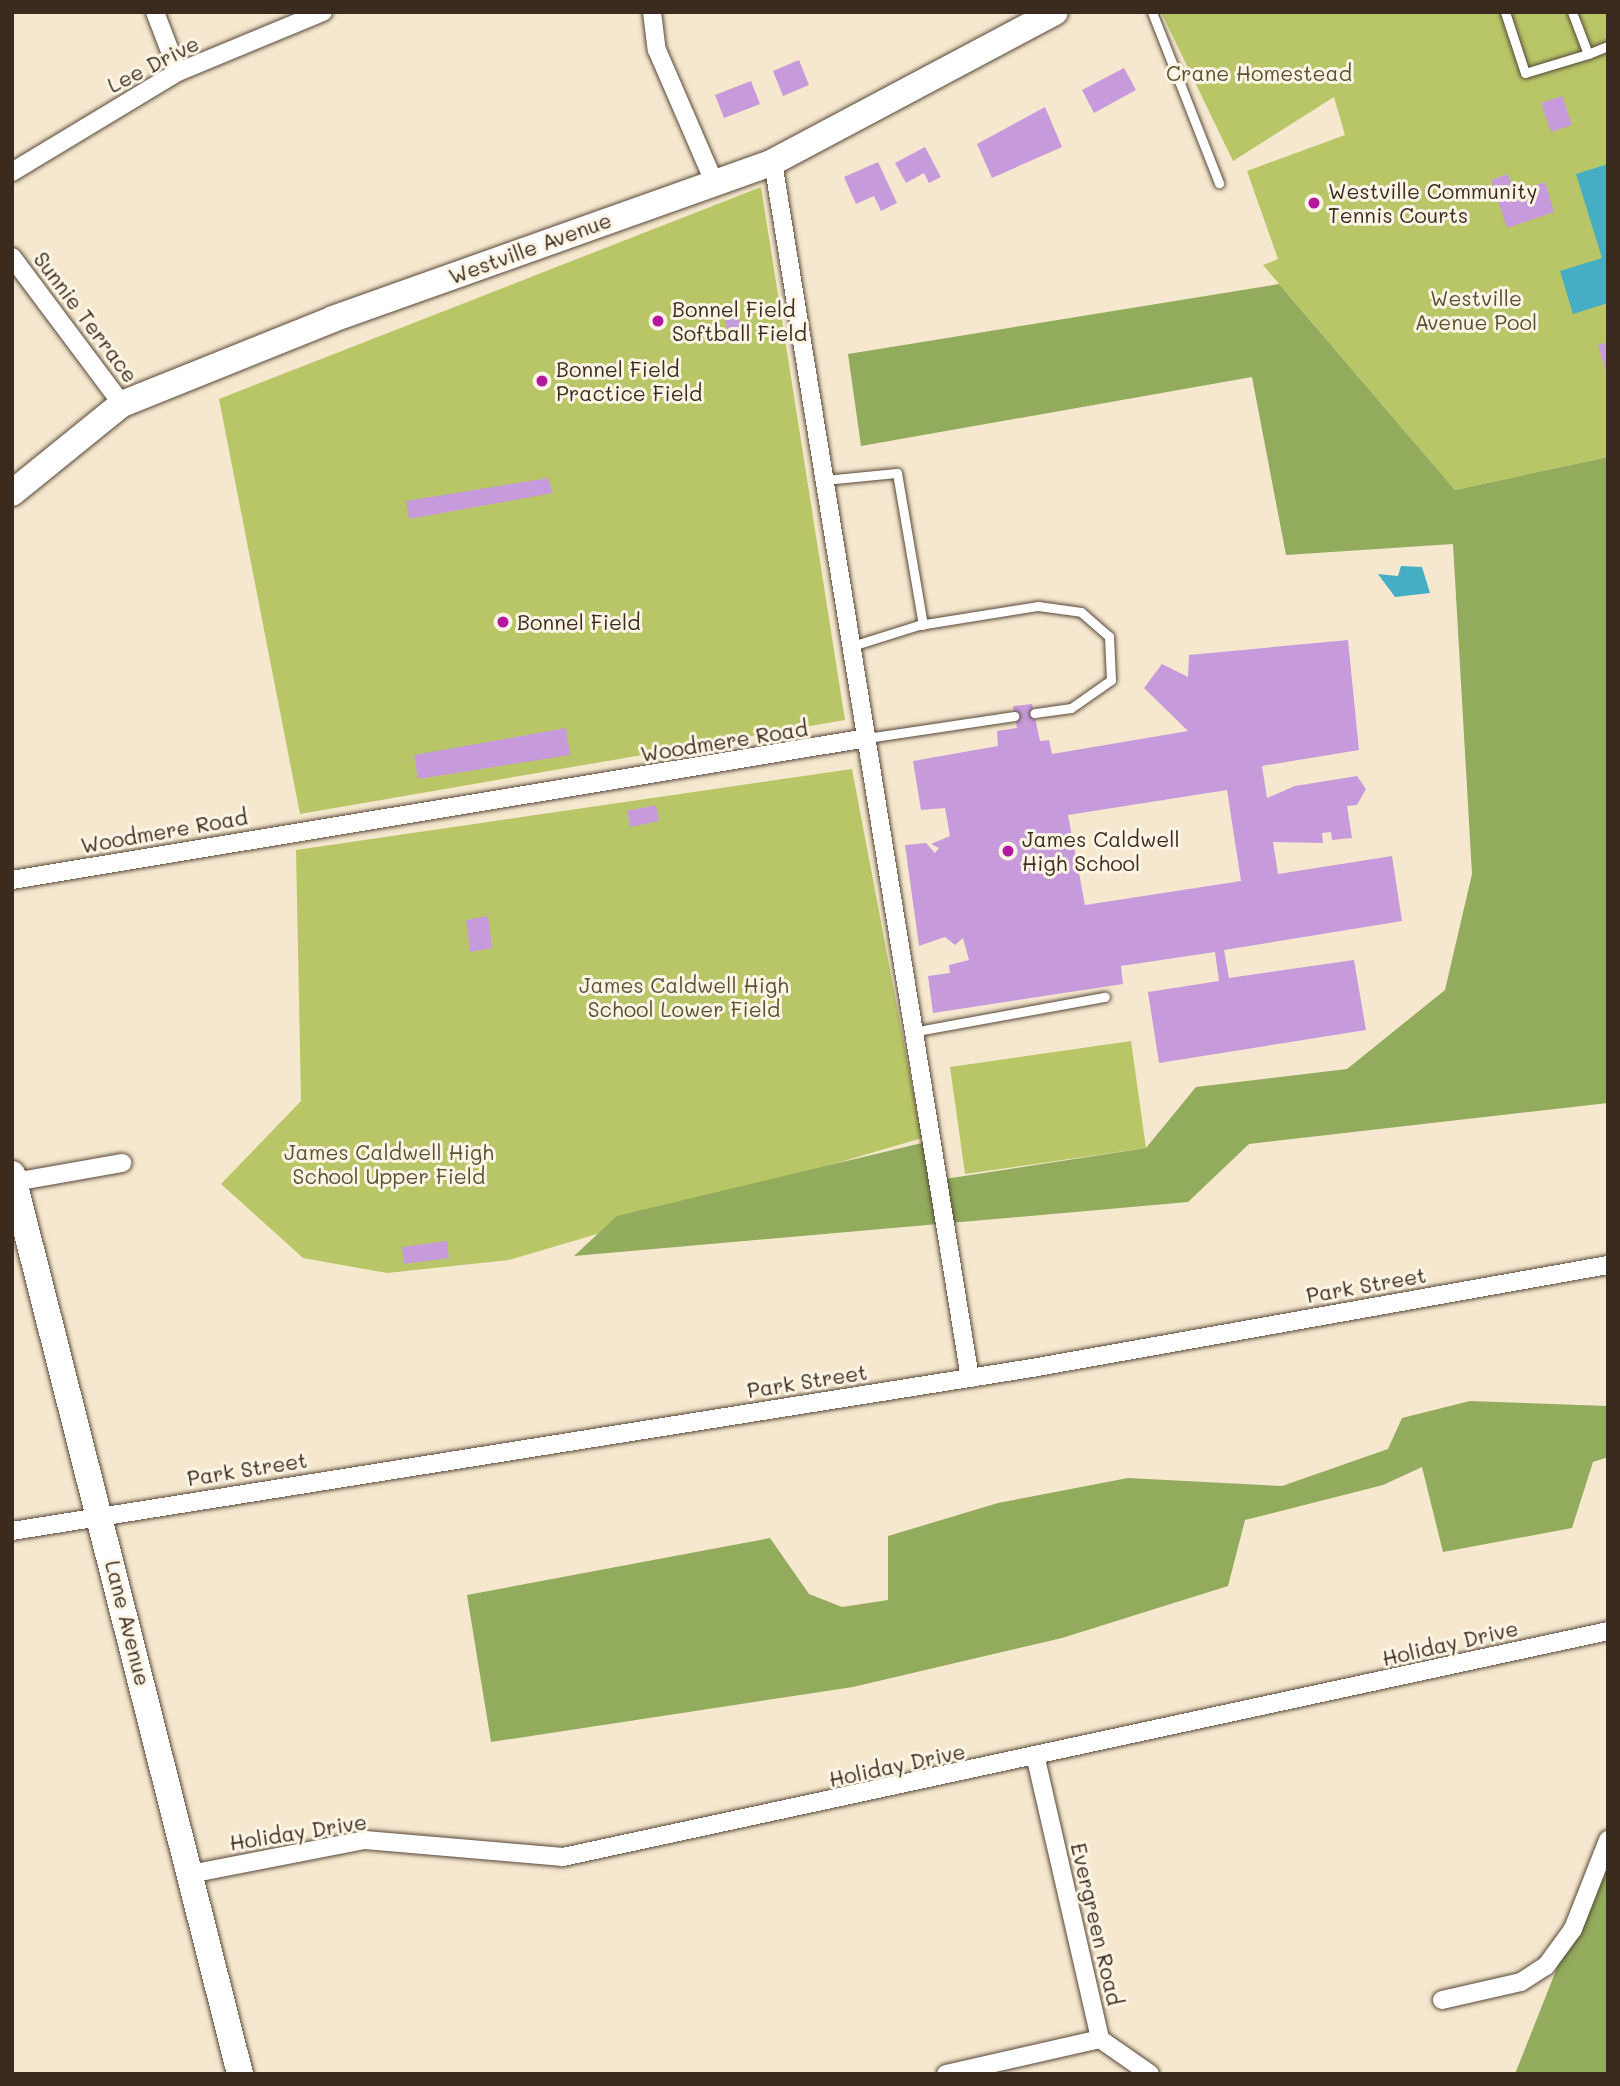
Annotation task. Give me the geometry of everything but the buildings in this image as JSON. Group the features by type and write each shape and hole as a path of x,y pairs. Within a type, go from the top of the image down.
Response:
{"street":[{"path":"155,12 178,72"},
{"name":"Lee Drive","path":"12,172 178,72 323,12"},
{"path":"652,12 657,50 714,182"},
{"name":"Westville Avenue","path":"12,493 122,404 333,319 773,162 1055,12"},
{"path":"773,162 822,480 917,1031 970,1378"},
{"name":"Sunnie Terrace","path":"12,257 122,404"},
{"name":"Woodmere Road","path":"12,880 867,738"},
{"path":"13,1178 122,1163"},
{"name":"Lane Avenue","path":"13,1178 101,1515 240,2074"},
{"name":"Park Street","path":"12,1531 970,1378 1608,1265"},
{"name":"Holiday Drive","path":"190,1874 365,1840 563,1857 1036,1759 1608,1631"},
{"name":"Evergreen Road","path":"1036,1759 1100,2039"},
{"path":"1442,2000 1521,1982 1546,1966 1573,1929 1608,1840"},
{"path":"946,2074 1100,2039 1150,2074"}],"lane":[{"path":"1152,12 1219,183"},
{"path":"1505,12 1525,73 1608,46"},
{"path":"1572,12 1588,54"},
{"path":"822,480 897,473 922,625"},
{"path":"852,646 922,625 1038,606 1082,612 1109,636 1111,680 1071,708 1034,713"},
{"path":"867,738 1014,716"},
{"path":"917,1031 1105,997"}],"green space":[{"name":"Westville Avenue Pool","path":"1161,12 1608,12 1608,457 1455,490 1263,265 1278,259 1247,171 1345,135 1334,97 1233,161"},
{"name":"Bonnel Field","path":"761,187 845,720 300,814 219,399"},
{"path":"1279,284 1455,490 1608,457 1608,1103 1249,1144 1188,1202 574,1256 617,1216 926,1142 932,1181 1146,1148 1196,1087 1347,1069 1445,990 1472,874 1453,544 1286,555 1252,377 861,446 848,354"},
{"name":"James Caldwell High School Lower Field","path":"852,769 922,1138 509,1260 387,1273 303,1258 221,1184 301,1101 296,850"},
{"path":"1131,1041 1146,1148 965,1174 950,1067"},
{"path":"1470,1401 1608,1406 1608,1457 1593,1462 1572,1528 1443,1552 1422,1467 1383,1485 1245,1520 1228,1586 1062,1638 853,1687 491,1742 467,1595 770,1538 809,1594 842,1607 888,1600 888,1536 998,1503 1128,1478 1282,1486 1388,1449 1402,1418"},
{"path":"1608,1839 1608,2074 1515,2074"}],"water":[{"name":"Westville Avenue Pool","path":"1608,164 1608,303 1573,314 1560,271 1602,258 1576,174"},
{"path":"1401,566 1422,567 1430,593 1395,597 1378,574 1398,576"}],"place":[{"name":"Westville Community Tennis Courts","path":"1314,203"},
{"name":"Bonnel Field Softball Field","path":"658,321"},
{"name":"Bonnel Field Practice Field","path":"542,381"},
{"name":"Bonnel Field","path":"503,622"},
{"name":"James Caldwell High School","path":"1008,851"}],"park label":[{"name":"Crane Homestead","path":"1259,73"},
{"name":"James Caldwell High School Upper Field","path":"389,1164"}]}
